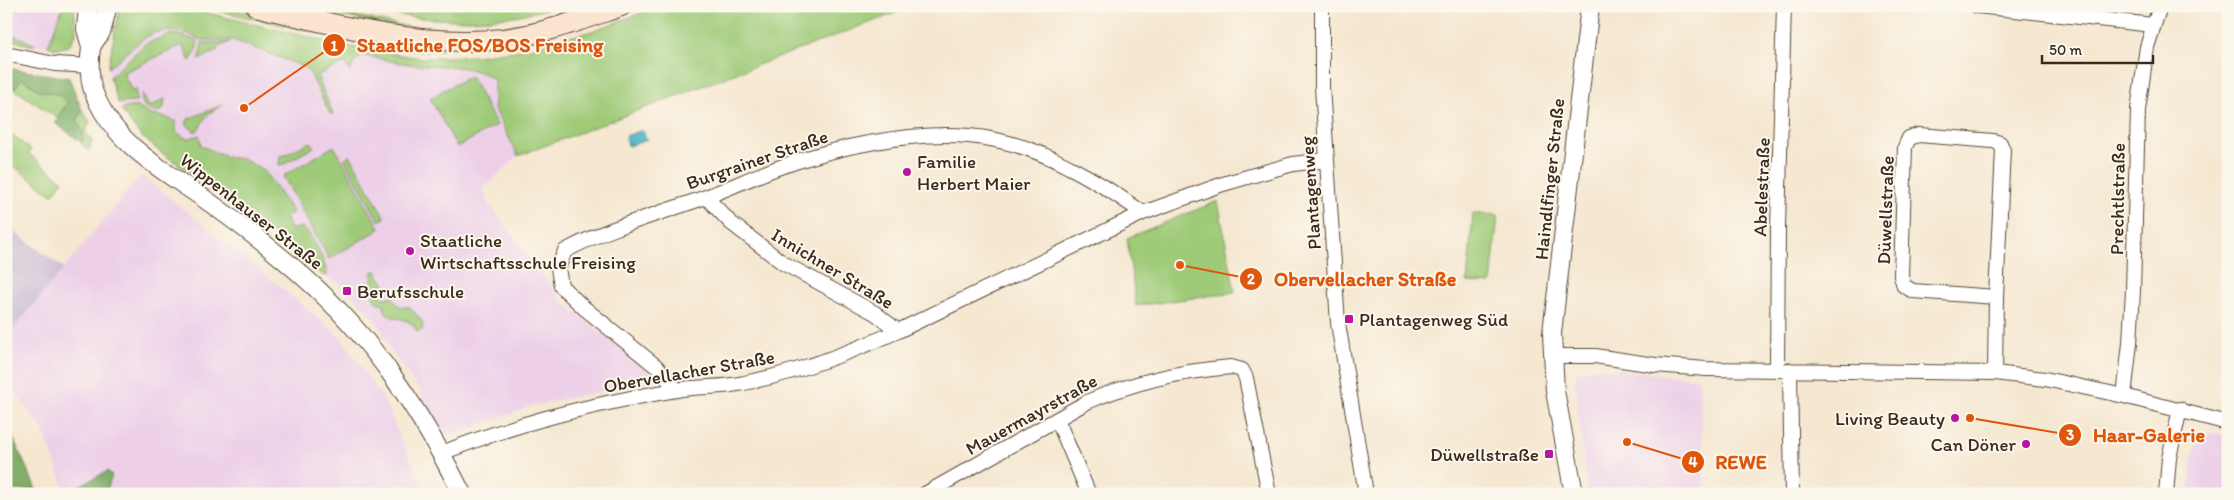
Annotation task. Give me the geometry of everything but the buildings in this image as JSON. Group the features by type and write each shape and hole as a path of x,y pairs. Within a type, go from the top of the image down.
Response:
{"main road":[{"path":"256,6 370,32 428,40 469,41 506,38 544,31 621,6"}],"street":[{"path":"88,6 86,29 91,47"},
{"name":"Wippenhauser Straße","path":"108,6 101,31 91,47 94,94 104,114 120,136 132,148 248,231 320,292 388,368 442,453 462,494"},
{"name":"Plantagenweg","path":"1322,6 1322,87 1338,323 1366,494"},
{"name":"Haindlfinger Straße","path":"1574,494 1554,391 1552,356 1554,318 1590,6"},
{"name":"Abelestraße","path":"1784,6 1778,227 1792,494"},
{"path":"1977,6 2153,25"},
{"name":"Prechtlstraße","path":"2124,396 2134,290 2138,110 2147,47 2160,6"},
{"path":"6,54 55,64 91,66"},
{"name":"Düwellstraße","path":"1995,373 1996,297 2003,150 2000,143 1993,141 1919,135 1909,138 1905,156 1901,276 1904,286 1913,291 1996,297"},
{"name":"Burgrainer Straße","path":"677,390 657,367 583,307 561,286 558,268 565,251 584,241 706,197 784,166 847,148 926,137 969,136 1011,144 1062,163 1096,181 1143,213"},
{"name":"Obervellacher Straße","path":"442,453 485,436 538,420 677,390 743,384 809,365 866,345 898,331 1143,213 1222,184 1293,164 1326,160"},
{"name":"Innichner Straße","path":"706,197 731,223 783,263 874,313 898,331"},
{"path":"1552,356 1595,356 1655,365 1706,369 1784,369 1938,374 1995,373 2045,379 2180,409 2228,423"},
{"name":"Mauermayrstraße","path":"925,494 1087,402 1132,385 1176,374 1220,368 1238,368 1244,373 1246,378 1269,494"},
{"path":"2166,494 2169,458 2180,409"},
{"path":"1058,419 1089,494"}],"shaded area":[{"path":"6,6 74,6 76,23 73,41 66,47 54,48 28,45 6,38"},
{"name":"Staatliche Wirtschaftsschule Freising","path":"153,8 408,65 470,69 488,75 494,80 494,108 518,156 484,188 488,203 562,301 646,368 650,375 647,382 639,386 597,392 532,406 457,433 450,434 444,431 420,391 391,351 380,327 362,304 342,286 322,275 245,210 159,151 140,135 129,122 113,92 108,68 110,54"},
{"path":"141,175 342,339 382,397 426,494 67,494 42,428 18,396 6,387 6,338"},
{"path":"6,226 64,268 6,338"},
{"path":"1603,368 1699,379 1705,494 1587,494 1575,378 1578,371"},
{"path":"2208,432 2228,436 2228,494 2189,494 2193,451 2201,437"}],"green space":[{"path":"63,6 74,6 76,34 69,46 53,48 48,46"},
{"path":"120,6 178,6 355,48 422,58 476,56 527,49 592,31 660,6 914,6 518,156 494,108 494,80 475,70 408,64 362,55 354,63 350,72 345,63 317,75 333,114 330,114 311,75 304,67 233,40 201,40 186,33 157,32 144,38 108,68"},
{"path":"197,6 219,6 368,39 443,50 424,52 366,44"},
{"path":"297,6 328,9 407,26 465,29 512,25 573,9 598,6 530,26 486,32 410,31"},
{"path":"349,6 556,6 505,17 479,20 452,20 400,15"},
{"path":"6,31 35,45 28,45 6,38"},
{"path":"171,34 198,41 196,52 190,61 182,45 123,73 132,91 136,89 136,102 118,103 110,77 145,44"},
{"path":"230,42 217,48 218,50 199,60 202,43"},
{"path":"6,68 69,78 82,110 77,121 83,132 81,142 55,123 68,102 57,94 40,91 22,78 14,89 6,84"},
{"path":"470,76 497,125 457,147 430,98"},
{"path":"21,78 40,91 57,94 68,102 57,118 14,89"},
{"path":"142,93 149,107 165,99 163,110 154,112 146,109 142,102"},
{"path":"222,105 208,114 197,131 195,132 186,124 188,119"},
{"path":"129,107 138,107 150,115 165,117 176,122 176,132 187,139 199,135 201,146 226,157 243,159 263,170 293,212 285,218 292,230 301,227 310,235 321,256 327,276 322,275 245,210 159,151 140,135 121,110"},
{"path":"82,110 90,122 85,132 92,140 89,150 81,144 83,139 77,121"},
{"path":"10,133 31,150 29,154 63,181 52,195 14,166 6,176 6,138"},
{"path":"308,143 312,143 314,147 279,165 280,156"},
{"path":"334,146 380,229 329,259 283,176"},
{"path":"350,155 385,218 379,221 344,159"},
{"path":"1218,201 1235,292 1136,306 1127,238"},
{"path":"1473,213 1498,215 1491,284 1467,282"},
{"path":"376,271 387,288 381,292 380,297 387,298 392,296 399,306 410,307 423,323 422,330 417,332 414,326 405,320 392,317 386,313 384,304 376,302 373,296 372,274"},
{"path":"6,422 36,489 6,491"},
{"path":"108,471 112,476 105,494 63,494"}],"water":[{"path":"643,130 647,140 628,146 625,136"}],"place":[{"name":"Staatliche FOS/BOS Freising","path":"244,108"},
{"name":"Familie Herbert Maier","path":"907,172"},
{"name":"Staatliche Wirtschaftsschule Freising","path":"410,251"},
{"name":"Obervellacher Straße","path":"1180,265"},
{"name":"Berufsschule","path":"347,291"},
{"name":"Plantagenweg Süd","path":"1349,319"},
{"name":"Living Beauty","path":"1955,418"},
{"name":"Haar-Galerie","path":"1970,418"},
{"name":"REWE","path":"1627,442"},
{"name":"Can Döner","path":"2026,444"},
{"name":"Düwellstraße","path":"1549,454"}]}
